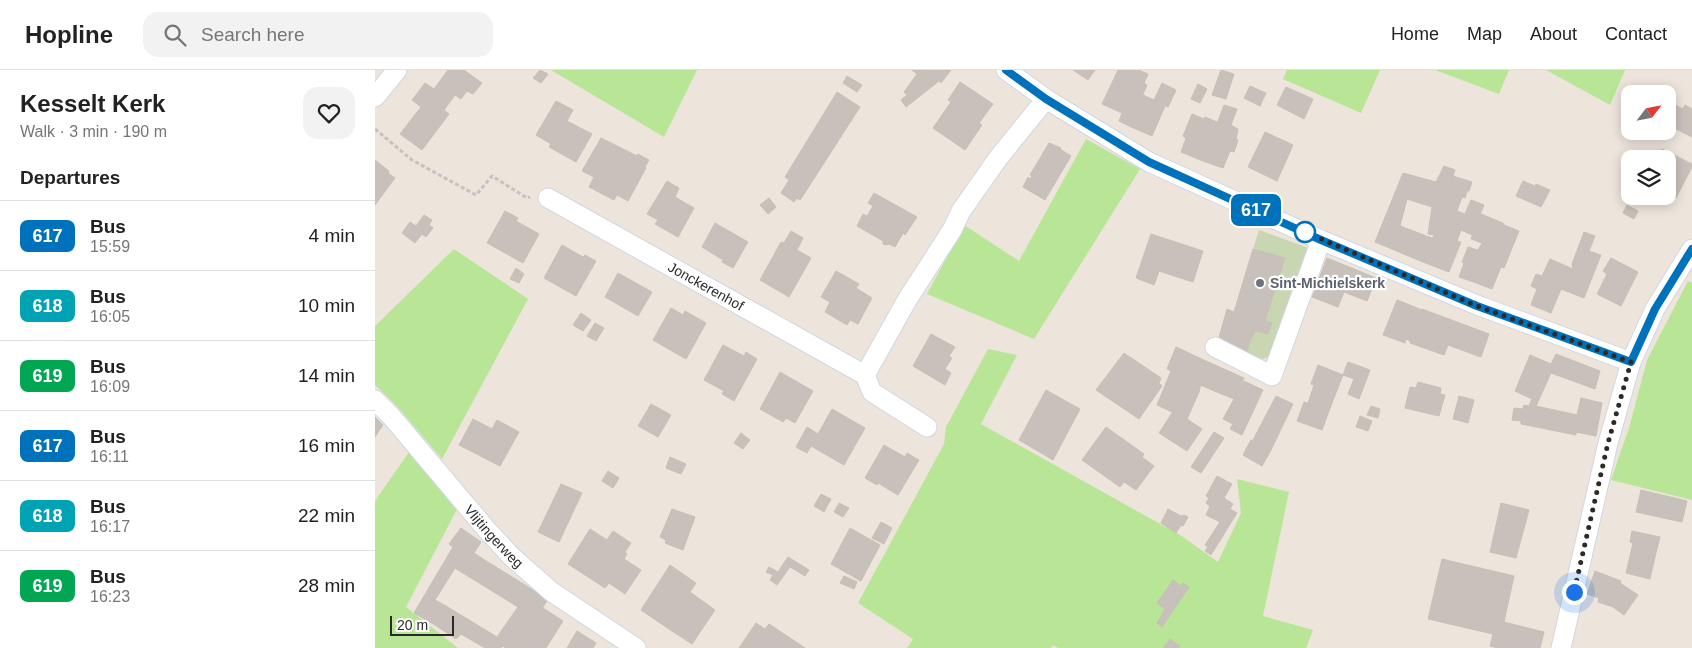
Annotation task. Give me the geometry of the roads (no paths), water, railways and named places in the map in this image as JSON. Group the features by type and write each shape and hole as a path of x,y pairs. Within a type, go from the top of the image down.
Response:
{"street":[{"path":"375,97 397,70"},
{"path":"1006,70 1046,99 1149,162 1321,240 1477,306 1631,362"},
{"path":"865,375 907,300 952,230 961,211 999,157 1046,99"},
{"name":"Jonckerenhof","path":"548,198 865,375 872,392 927,427"},
{"path":"1215,347 1272,376 1321,240"},
{"path":"1561,648 1608,443 1631,362 1655,309 1692,249"},
{"name":"Vlijtingerweg","path":"375,400 391,416 513,558 552,592 636,648"}],"place":[{"name":"Sint-Michielskerk","path":"1260,283"}]}
